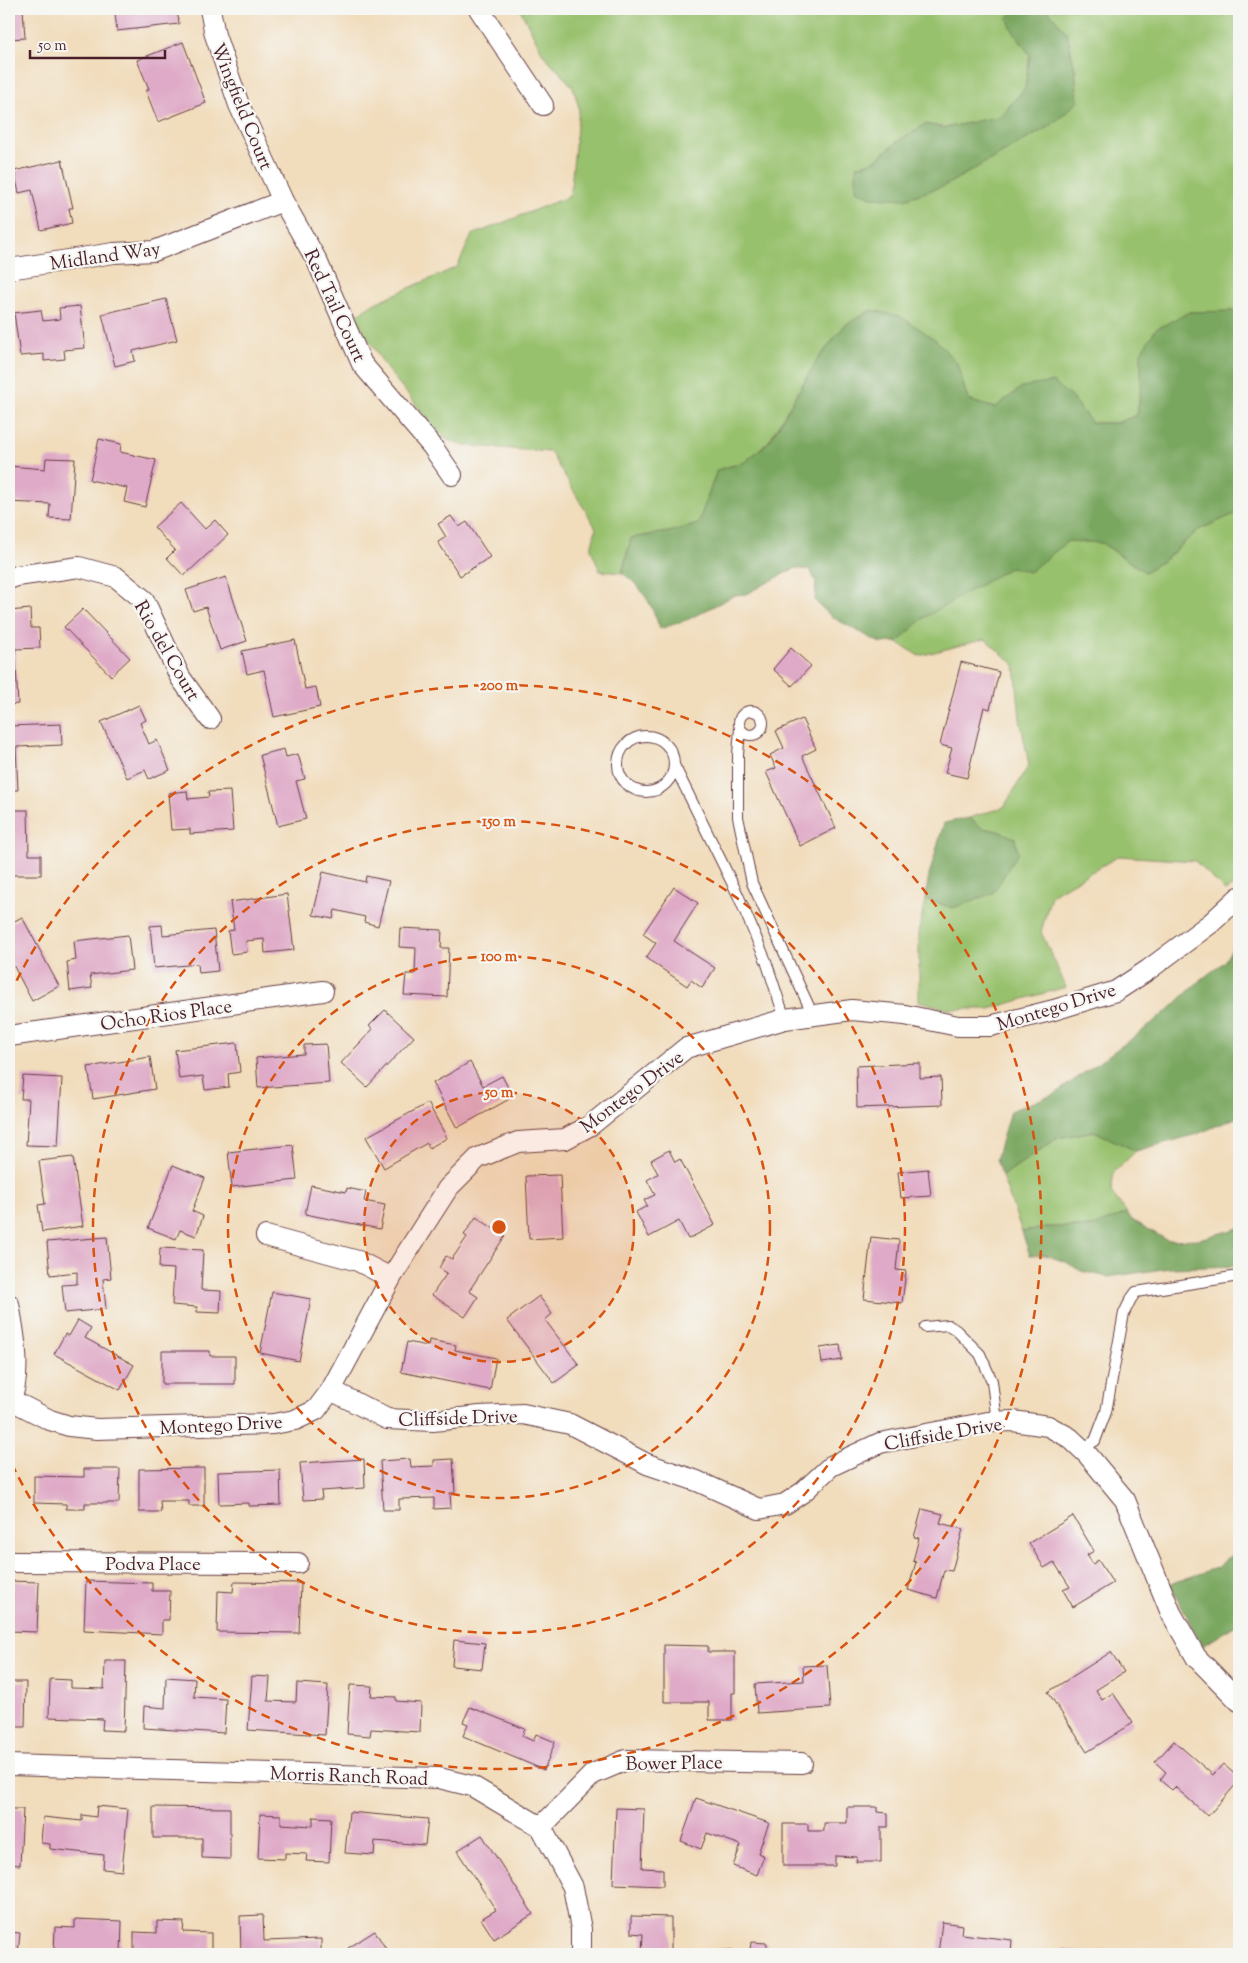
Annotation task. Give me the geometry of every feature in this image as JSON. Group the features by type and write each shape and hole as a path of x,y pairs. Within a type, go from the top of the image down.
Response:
{"street":[{"name":"Wingfield Court","path":"210,9 215,35 239,105 283,201"},
{"path":"479,9 543,105"},
{"name":"Midland Way","path":"9,269 114,253 154,251 283,201"},
{"name":"Red Tail Court","path":"283,201 317,261 362,364 432,446 452,475"},
{"name":"Rio del Court","path":"9,579 17,576 80,567 116,577 144,600 180,677 210,719"},
{"name":"Montego Drive","path":"10,1402 50,1420 69,1426 97,1429 273,1424 295,1420 316,1410 331,1390 391,1278 448,1188 478,1158 518,1142 565,1139 591,1126 686,1048 785,1019 852,1010 905,1015 958,1026 990,1026 1054,1010 1116,991 1148,970 1211,923 1239,897"},
{"name":"Ocho Rios Place","path":"9,1036 323,991"},
{"path":"266,1236 358,1261 391,1278"},
{"path":"9,1304 16,1343 16,1373 10,1402"},
{"name":"Cliffside Drive","path":"331,1390 387,1419 433,1421 523,1414 570,1424 647,1464 697,1481 759,1508 784,1504 803,1492 831,1466 880,1443 997,1422 1013,1421 1048,1426 1070,1438 1126,1500 1171,1613 1196,1657 1239,1701"},
{"name":"Podva Place","path":"9,1562 298,1563"},
{"name":"Bower Place","path":"541,1826 593,1774 626,1760 802,1763"},
{"name":"Morris Ranch Road","path":"9,1765 439,1778 472,1786 541,1826"},
{"path":"541,1826 572,1887 581,1929 581,1954"}],"lane":[{"path":"740,728 738,818 752,882 770,925 813,1015"},
{"path":"674,765 668,781 662,787 646,792 629,786 620,772 618,762 626,745 634,739 643,736 661,740 669,747 674,765 738,895 766,961 785,1019"},
{"path":"1081,1449 1095,1441 1106,1412 1124,1313 1136,1292 1239,1276"},
{"path":"925,1327 948,1325 956,1330 980,1354 992,1381 997,1422"}],"green space":[{"path":"520,9 1018,9 1008,18 1013,31 1030,55 1025,88 1001,116 945,128 925,124 898,141 874,161 856,166 944,186 1050,126 1078,102 1075,69 1067,33 1047,9 1239,9 1239,311 1190,312 1141,388 1137,415 1117,423 1092,423 1070,396 1022,387 995,408 968,400 957,363 845,325 817,360 769,441 745,462 717,470 698,524 669,532 631,538 622,573 600,571 591,549 596,528 550,452 461,445 444,438 386,368 355,316 375,303 457,267 472,235 570,196 579,108 573,87 543,54"},
{"path":"1018,9 1047,9 1067,33 1075,70 1078,102 1050,126 944,186 905,199 871,197 856,190 856,166 875,161 898,141 925,124 945,128 1001,116 1025,88 1030,55 1013,31 1007,18"},
{"path":"871,310 900,316 936,340 957,363 968,400 995,408 1022,387 1053,382 1070,396 1092,423 1117,423 1137,415 1141,388 1141,352 1156,329 1190,312 1239,311 1239,512 1198,530 1167,558 1145,572 1102,543 1068,541 1029,572 1011,567 922,619 898,642 880,643 832,617 815,601 816,582 810,570 795,568 746,594 735,595 689,619 660,629 646,597 636,584 622,573 631,538 669,532 698,524 717,470 745,462 769,442 817,360 845,325"},
{"path":"1239,512 1239,882 1225,891 1195,861 1119,856 1051,895 1041,932 1066,987 989,1009 947,1009 919,1001 919,933 925,899 937,902 993,893 999,881 998,831 982,828 969,818 1004,807 1029,765 1020,719 1015,665 985,639 919,656 896,642 922,619 988,579 1011,567 1053,553 1068,541 1102,543 1145,572 1167,558 1198,530"},
{"path":"969,818 982,828 998,831 1015,838 1018,853 993,893 953,908 925,899 929,875 944,823"},
{"path":"1239,937 1238,1117 1197,1134 1136,1151 1094,1131 1057,1138 1002,1176 996,1160 1010,1111 1055,1094 1142,1031 1224,962"},
{"path":"1094,1131 1136,1151 1114,1172 1111,1192 1127,1213 1093,1227 1051,1227 1022,1232 1002,1176 1058,1138"},
{"path":"1127,1213 1132,1220 1167,1240 1199,1239 1239,1228 1239,1266 1170,1268 1108,1277 1081,1271 1066,1262 1045,1255 1030,1255 1022,1232 1051,1227 1093,1227"},
{"path":"1239,1550 1239,1623 1203,1646 1169,1584 1216,1568"}],"building":[{"path":"9,9 23,9 25,38 9,39"},
{"path":"120,9 177,9 179,24 117,31 115,13 121,12"},
{"path":"183,42 206,103 158,122 146,91 149,89 137,60"},
{"path":"62,160 73,208 69,208 72,223 41,230 32,190 19,193 14,171"},
{"path":"166,299 177,340 133,351 135,361 115,366 102,314"},
{"path":"80,306 85,348 64,350 65,359 44,361 44,354 20,356 14,313 41,310 43,321 60,319 59,308"},
{"path":"99,439 121,444 120,452 156,460 145,507 124,502 127,488 90,480"},
{"path":"46,458 75,459 71,519 49,518 50,504 9,502 9,466 45,469"},
{"path":"181,503 205,529 215,520 228,535 184,576 167,558 175,550 154,527"},
{"path":"451,516 459,527 467,522 490,557 460,576 438,542 446,537 438,524"},
{"path":"226,577 247,641 220,650 206,607 193,611 186,590"},
{"path":"30,609 31,628 39,628 40,648 15,649 18,704 9,705 9,611"},
{"path":"83,609 130,658 111,676 64,627"},
{"path":"295,640 305,689 316,687 320,707 274,717 264,670 247,674 242,651"},
{"path":"791,648 811,666 792,686 773,669"},
{"path":"961,662 999,672 990,709 984,707 967,778 945,773 952,748 940,745"},
{"path":"139,705 146,720 140,723 149,744 157,740 170,770 149,779 145,770 127,778 101,722"},
{"path":"802,719 816,749 802,756 836,828 800,846 766,772 776,768 770,755 784,748 776,731"},
{"path":"61,724 62,745 16,747 18,790 9,790 9,726"},
{"path":"284,749 286,757 298,754 305,779 296,781 306,819 278,826 260,755"},
{"path":"187,791 188,799 209,797 208,792 230,791 233,831 190,834 190,829 171,830 168,793"},
{"path":"9,810 28,810 29,855 41,855 41,875 9,875"},
{"path":"323,872 365,882 366,876 389,881 378,926 364,922 365,917 335,910 333,919 313,915"},
{"path":"674,887 698,903 674,941 715,968 702,988 691,980 687,986 646,958 656,943 643,934"},
{"path":"287,894 294,950 265,953 264,939 246,941 247,952 231,954 228,931 234,930 230,902"},
{"path":"22,917 59,986 32,1001 9,957 9,924"},
{"path":"162,925 163,935 214,930 218,971 199,973 198,964 154,968 150,926"},
{"path":"400,928 442,930 441,948 449,948 447,997 404,995 406,974 415,974 416,948 399,947"},
{"path":"128,935 132,970 90,975 92,988 70,991 67,962 76,960 74,941"},
{"path":"385,1010 414,1037 367,1087 341,1063 373,1029 369,1026"},
{"path":"237,1043 240,1072 228,1074 229,1087 205,1090 203,1076 179,1079 175,1050"},
{"path":"326,1044 329,1083 258,1088 256,1058 304,1054 304,1045"},
{"path":"150,1057 155,1089 93,1099 88,1067"},
{"path":"470,1062 483,1086 502,1076 513,1097 457,1128 433,1083"},
{"path":"920,1063 920,1078 941,1077 942,1105 857,1108 856,1066"},
{"path":"23,1076 62,1078 58,1146 26,1145 29,1099 21,1099"},
{"path":"428,1103 447,1138 429,1148 427,1143 384,1168 366,1137"},
{"path":"293,1145 297,1180 232,1187 228,1152"},
{"path":"669,1150 675,1162 680,1159 715,1225 688,1239 679,1221 649,1237 636,1212 647,1206 644,1200 655,1195 647,1180 658,1174 651,1160"},
{"path":"73,1157 83,1226 42,1232 38,1205 45,1204 39,1161"},
{"path":"173,1165 205,1178 192,1211 203,1216 196,1236 180,1230 176,1239 148,1228"},
{"path":"928,1169 931,1196 901,1198 898,1172"},
{"path":"560,1175 563,1237 529,1239 526,1176"},
{"path":"311,1185 346,1192 347,1188 366,1192 364,1201 385,1205 380,1229 305,1214"},
{"path":"476,1217 505,1236 469,1291 478,1297 465,1317 432,1295 447,1273 439,1268 446,1256 452,1259 467,1237 464,1235"},
{"path":"107,1237 111,1278 103,1279 106,1309 65,1313 62,1285 77,1284 77,1272 50,1275 47,1242"},
{"path":"871,1237 899,1240 896,1270 906,1271 902,1303 864,1299"},
{"path":"160,1248 203,1250 201,1290 221,1291 220,1313 197,1312 197,1307 172,1305 174,1269 159,1268"},
{"path":"272,1292 311,1299 299,1361 260,1353"},
{"path":"539,1296 552,1314 545,1320 579,1365 554,1383 507,1320"},
{"path":"78,1320 91,1328 85,1338 134,1365 120,1390 54,1354 65,1334 69,1336"},
{"path":"429,1340 456,1345 455,1350 496,1358 490,1390 401,1372 407,1342 428,1346"},
{"path":"840,1345 842,1360 822,1363 820,1348"},
{"path":"162,1351 210,1351 210,1356 235,1356 235,1384 162,1384"},
{"path":"364,1459 365,1488 321,1491 322,1499 303,1500 300,1463"},
{"path":"410,1459 411,1467 434,1466 434,1460 453,1459 455,1493 450,1493 451,1508 434,1509 434,1498 399,1499 399,1510 383,1510 380,1461"},
{"path":"204,1468 204,1506 189,1506 189,1501 160,1501 161,1512 139,1512 139,1469"},
{"path":"84,1469 120,1469 119,1503 85,1503 85,1509 66,1509 66,1504 34,1503 34,1476 84,1477"},
{"path":"280,1470 281,1505 249,1506 249,1503 219,1504 218,1472"},
{"path":"922,1509 943,1514 940,1523 963,1529 952,1571 944,1570 937,1598 908,1590 916,1562 913,1561 919,1538 914,1537"},
{"path":"1073,1516 1094,1551 1087,1555 1093,1564 1098,1560 1113,1583 1073,1607 1063,1590 1070,1587 1054,1562 1044,1568 1029,1543"},
{"path":"9,1581 39,1582 37,1632 9,1631"},
{"path":"86,1581 152,1583 152,1591 170,1591 169,1620 162,1620 162,1634 84,1630"},
{"path":"234,1582 301,1583 299,1633 217,1632 218,1591 233,1592"},
{"path":"454,1640 485,1643 482,1669 452,1666"},
{"path":"664,1645 708,1646 708,1652 735,1652 735,1693 732,1693 732,1720 709,1720 709,1702 664,1702"},
{"path":"1111,1652 1124,1672 1096,1690 1102,1700 1113,1693 1133,1723 1087,1752 1048,1692"},
{"path":"105,1661 126,1661 124,1731 102,1730 103,1719 49,1717 50,1679 71,1680 71,1688 104,1689"},
{"path":"827,1665 830,1708 757,1713 755,1684 804,1681 803,1666"},
{"path":"252,1676 270,1677 268,1701 296,1702 297,1683 328,1685 325,1735 248,1730"},
{"path":"166,1677 195,1679 194,1697 226,1699 224,1733 143,1728 144,1706 165,1708"},
{"path":"9,1682 26,1682 25,1727 9,1727"},
{"path":"350,1685 372,1686 371,1696 396,1697 396,1701 421,1703 420,1732 371,1729 370,1736 347,1734"},
{"path":"470,1707 525,1729 522,1736 533,1741 536,1734 555,1742 544,1770 463,1736 468,1724 463,1722"},
{"path":"1174,1741 1213,1775 1223,1764 1239,1778 1239,1781 1208,1816 1175,1787 1172,1790 1160,1780 1166,1772 1155,1762"},
{"path":"696,1798 769,1823 758,1853 764,1856 757,1875 733,1866 741,1845 707,1833 701,1849 681,1841"},
{"path":"97,1806 128,1809 122,1871 103,1869 104,1855 50,1849 50,1844 41,1843 43,1817 82,1821 82,1815 96,1817"},
{"path":"153,1807 230,1808 230,1859 202,1858 202,1838 153,1838"},
{"path":"847,1807 877,1807 877,1812 888,1813 888,1827 881,1827 881,1862 856,1862 857,1857 835,1856 835,1866 783,1866 783,1824 808,1824 808,1831 824,1831 824,1823 847,1823"},
{"path":"616,1808 644,1809 642,1868 663,1869 663,1886 613,1884"},
{"path":"9,1809 23,1809 20,1865 9,1864"},
{"path":"349,1812 428,1819 425,1845 375,1841 374,1855 345,1853"},
{"path":"260,1814 281,1815 281,1824 313,1826 313,1817 331,1818 329,1862 306,1861 307,1854 285,1853 285,1859 258,1858"},
{"path":"482,1835 533,1914 494,1939 481,1919 496,1910 457,1851"},
{"path":"263,1915 264,1941 321,1939 321,1954 241,1954 240,1916"},
{"path":"631,1916 671,1917 671,1954 642,1954 643,1934 631,1933"},
{"path":"75,1919 122,1921 121,1954 54,1954 55,1927 75,1928"},
{"path":"157,1921 184,1922 183,1932 211,1933 211,1954 134,1954 134,1932 157,1933"},
{"path":"942,1922 962,1925 961,1934 1012,1940 1011,1954 938,1954"},
{"path":"375,1931 389,1954 352,1954 348,1948"},
{"path":"9,1932 20,1933 18,1954 9,1954"},
{"path":"751,1942 767,1943 767,1951 794,1952 794,1954 723,1954 723,1950 750,1951"},
{"path":"1063,1948 1086,1953 1086,1954 1061,1954"},
{"path":"1102,1950 1117,1953 1117,1954 1100,1954"}]}
